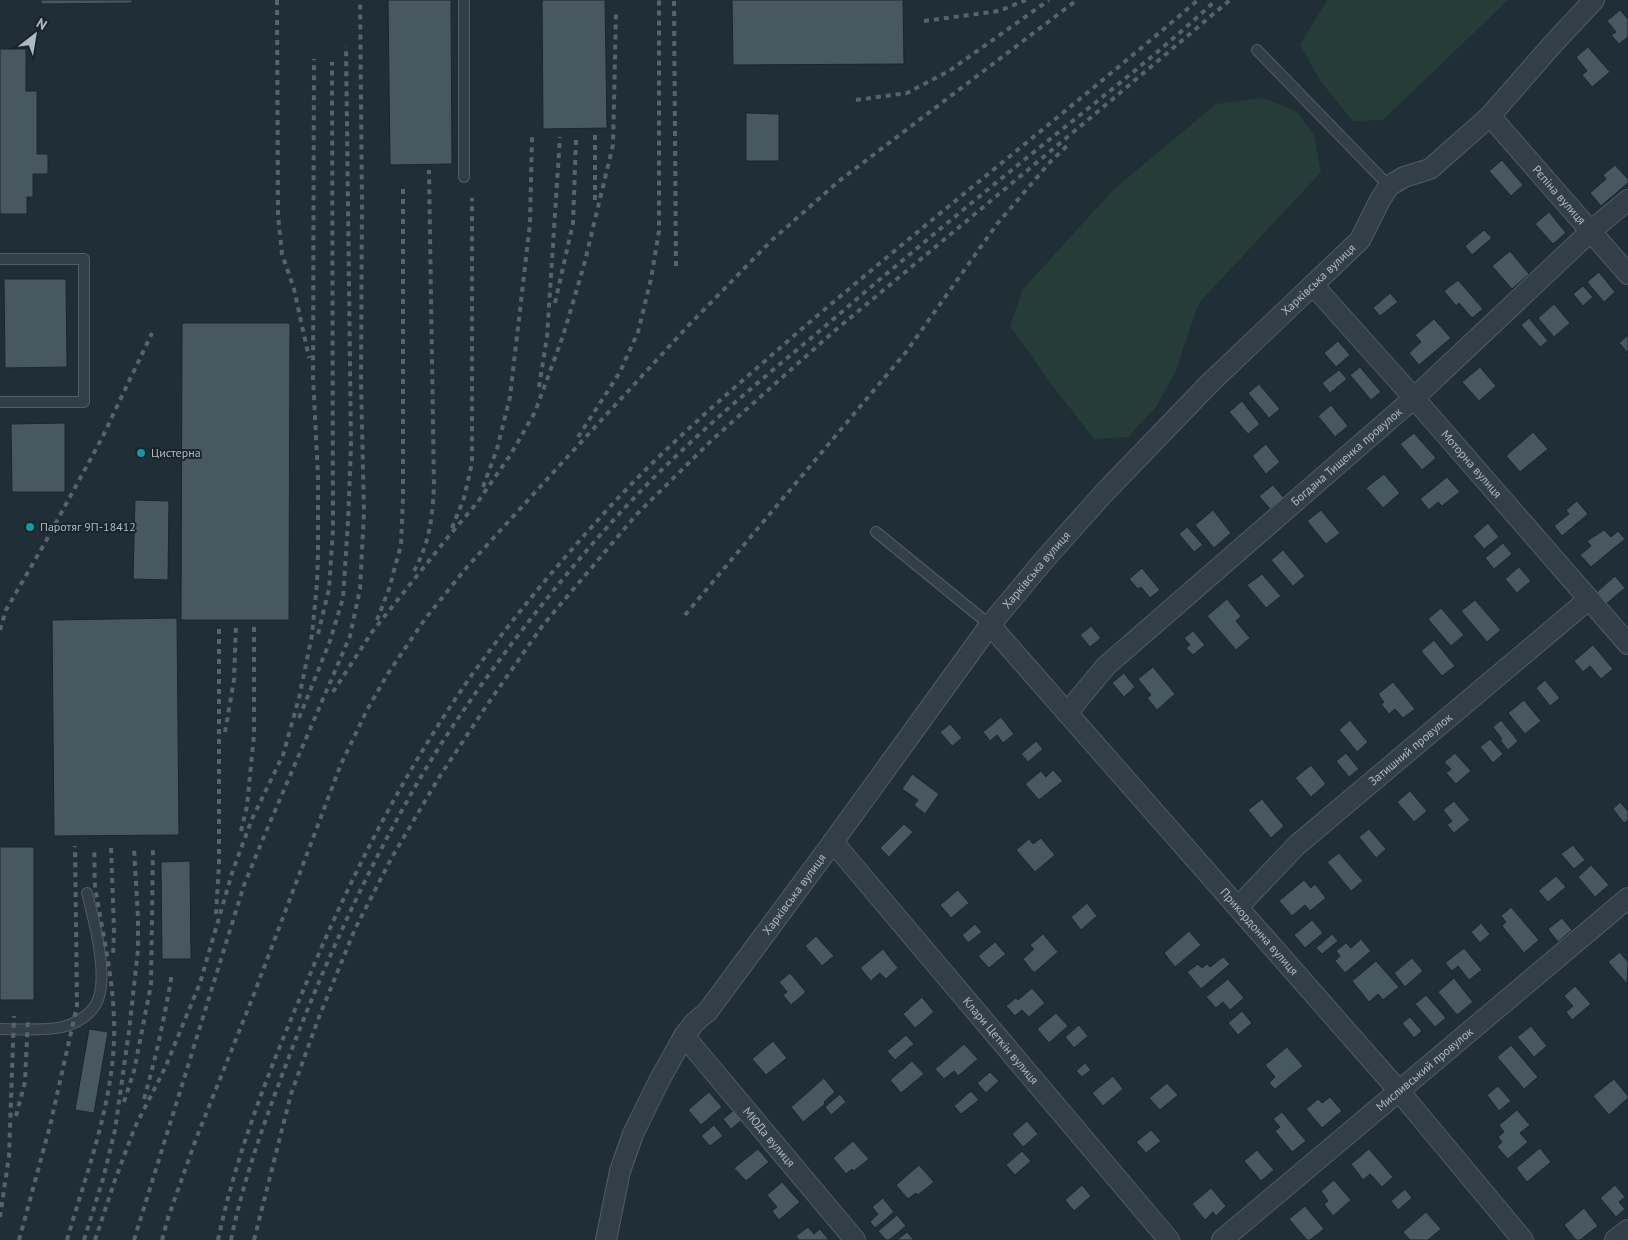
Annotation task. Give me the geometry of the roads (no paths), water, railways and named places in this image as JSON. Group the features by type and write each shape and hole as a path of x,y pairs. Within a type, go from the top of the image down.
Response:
{"street":[{"path":"1389,186 1404,177 1430,169 1490,116 1594,0"},
{"name":"Рєпіна вулиця","path":"1490,116 1592,230 1628,274"},
{"name":"Харківська вулиця","path":"606,1240 620,1171 633,1134 660,1079 694,1022 708,1011 990,625 1045,558 1110,486 1209,384 1360,240 1389,186"},
{"name":"Богдана Тищенка провулок","path":"1067,713 1106,666 1414,398 1592,230 1628,200"},
{"name":"Моторна вулиця","path":"1313,285 1628,644"},
{"name":"Затишний провулок","path":"1238,907 1297,845 1589,599"},
{"name":"Прикордонна вулиця","path":"990,625 1399,1091 1523,1240"},
{"name":"Клари Цеткін вулиця","path":"833,842 1169,1240"},
{"name":"Мисливський провулок","path":"1222,1240 1628,898"},
{"name":"МЮДа вулиця","path":"684,1036 855,1240"},
{"path":"1615,1240 1628,1230"}],"lane":[{"path":"464,0 464,176"},
{"path":"1257,50 1389,186"},
{"path":"0,259 84,259 84,402 0,402"},
{"path":"876,532 990,625"},
{"path":"0,1029 60,1028 73,1024 84,1017 96,1004 100,993 100,960 95,926 87,894"}],"railway":[{"path":"277,0 278,215 282,254 294,289 309,358"},
{"path":"134,1240 244,885 350,636 360,589 364,513 361,382 360,0"},
{"path":"578,437 620,372 638,332 651,279 659,231 659,0"},
{"path":"924,21 999,11 1026,0"},
{"path":"856,100 907,93 949,71 1049,0"},
{"path":"162,1240 196,1139 254,994 341,764 367,710 387,675 425,619 467,567 560,465 688,326 772,240 839,181 1077,0"},
{"path":"218,1240 245,1140 269,1075 325,940 361,862 401,787 445,714 515,618 597,521 671,445 804,327 1198,0"},
{"path":"231,1240 249,1169 273,1100 316,990 358,895 389,833 445,737 537,611 613,520 675,457 758,382 1001,179 1148,60 1216,0"},
{"path":"254,1240 291,1094 319,1017 355,929 391,859 438,779 543,625 637,514 712,440 832,333 1230,0"},
{"path":"674,1 676,268"},
{"path":"333,692 372,632 477,503 511,454 535,412 563,336 584,265 613,145 616,14"},
{"path":"299,718 330,641 343,598 351,446 346,46"},
{"path":"95,1240 135,1127 165,1068 200,983 233,870 252,819 283,755 299,698 312,635 318,554 318,476 313,377 314,59"},
{"path":"318,634 329,589 333,530 332,62"},
{"path":"595,135 595,202"},
{"path":"483,487 497,449 510,397 530,223 532,137"},
{"path":"539,387 547,337 560,137"},
{"path":"555,303 573,223 576,139"},
{"path":"685,615 906,352 997,224 1051,161 1067,146"},
{"path":"414,571 427,540 434,487 429,170"},
{"path":"377,620 389,589 401,545 403,498 403,185"},
{"path":"452,528 464,498 472,463 472,198"},
{"path":"0,630 6,610 102,438 152,333"},
{"path":"225,732 234,680 236,624"},
{"path":"241,831 247,806 254,735 254,625"},
{"path":"216,914 219,864 219,626"},
{"path":"19,1240 50,1126 77,1006 75,846"},
{"path":"124,1102 134,1071 151,985 153,847"},
{"path":"67,1240 103,1117 112,1067 114,1041 113,1002 95,886 94,848"},
{"path":"111,848 114,929 113,958"},
{"path":"84,1240 103,1179 115,1130 129,1031 138,950 134,848"},
{"path":"144,1099 160,1036 172,973"},
{"path":"0,1217 9,1156 14,1016"},
{"path":"16,1116 25,1082 28,1017"}],"place":[{"name":"Цистерна","path":"141,453"},
{"name":"Паротяг 9П-18412","path":"30,527"}]}
